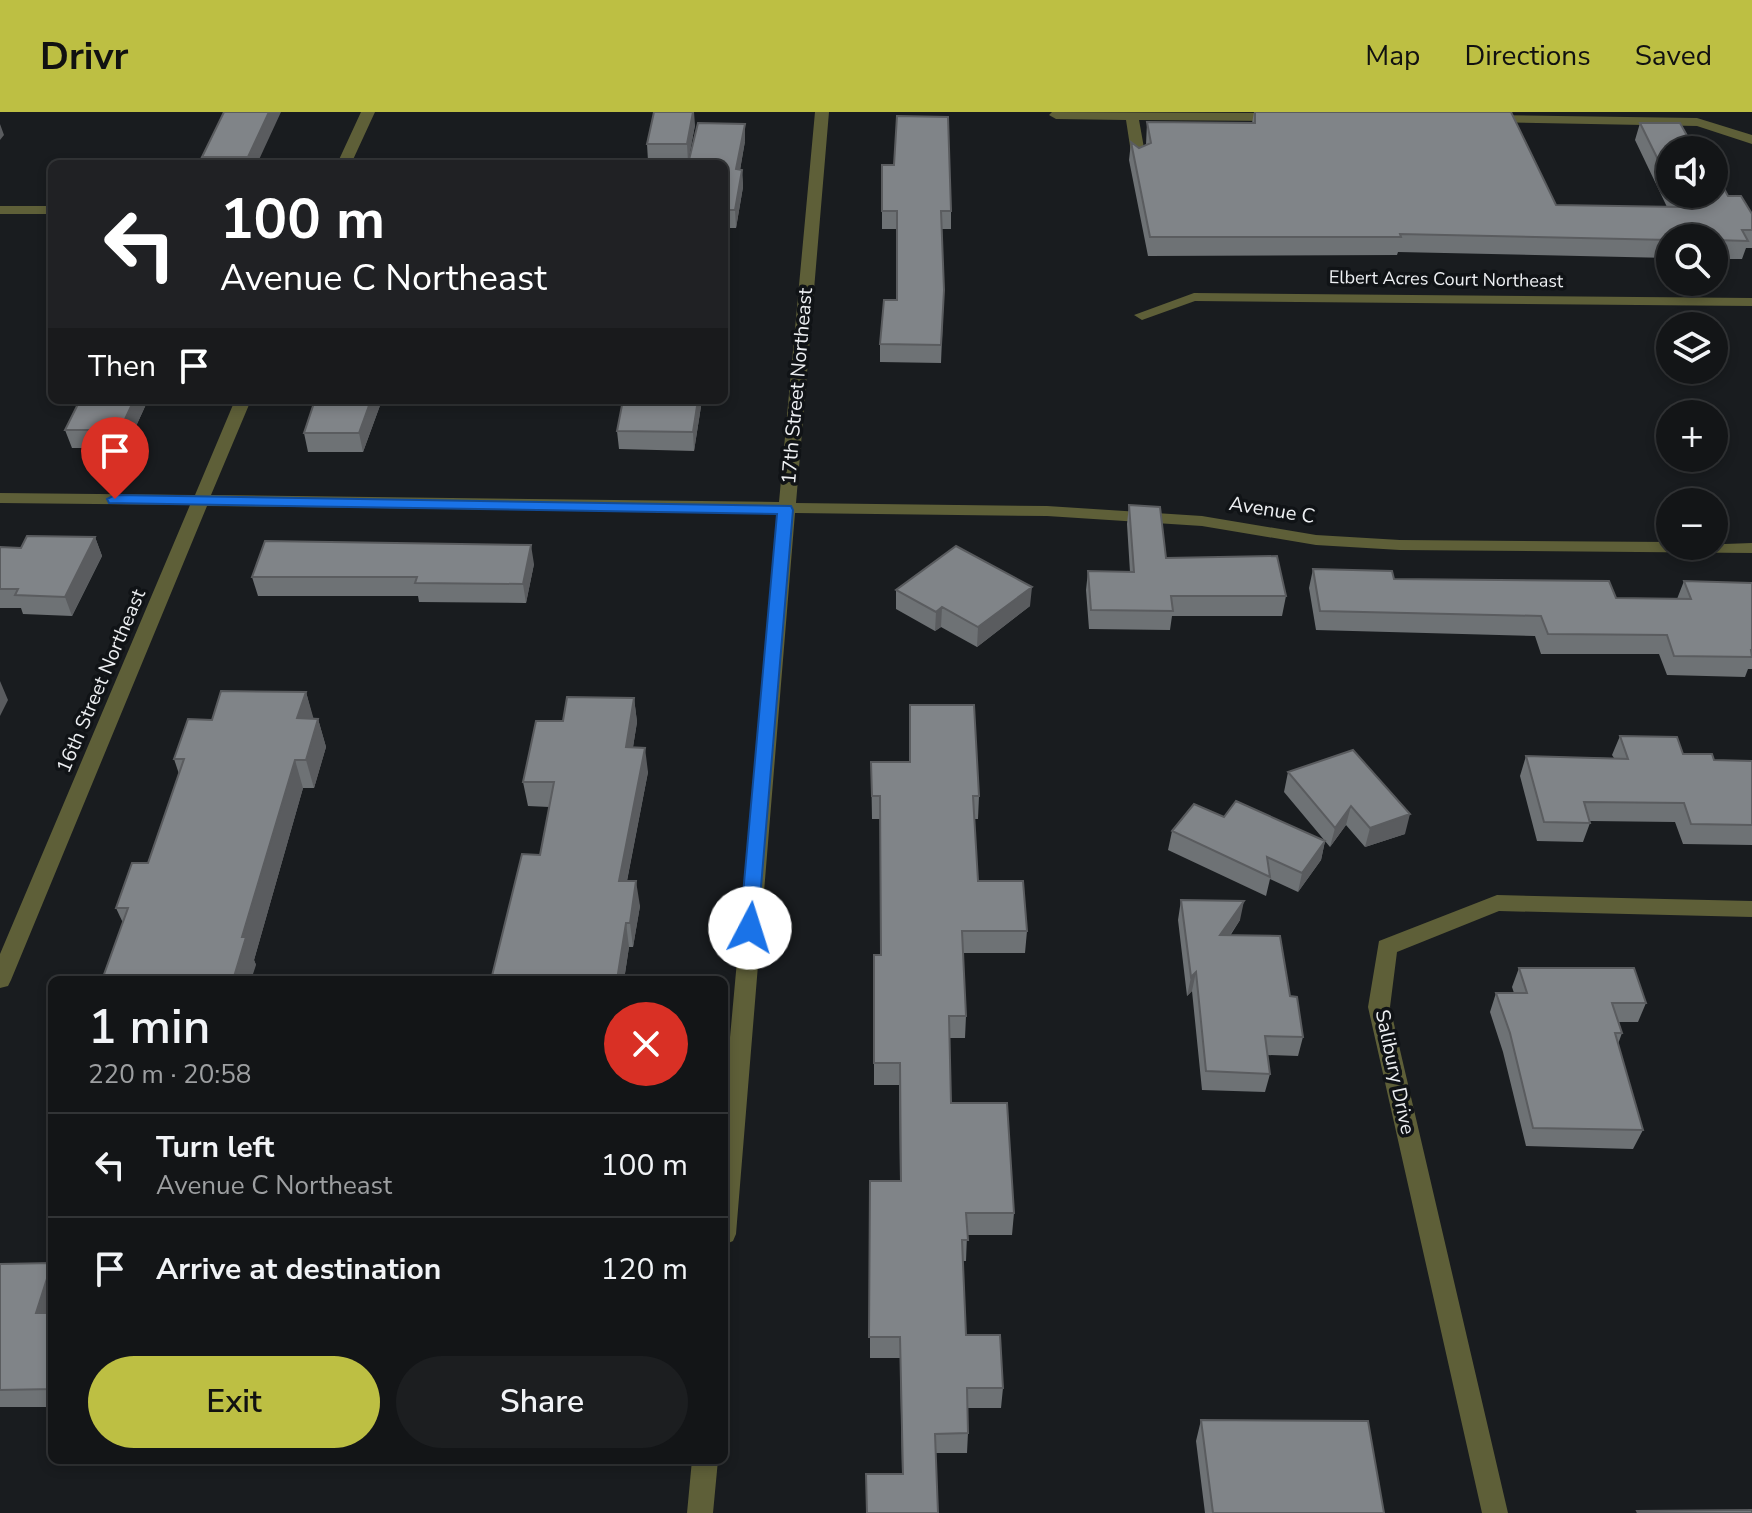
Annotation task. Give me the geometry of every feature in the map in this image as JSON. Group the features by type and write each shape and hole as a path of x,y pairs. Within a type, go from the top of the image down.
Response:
{"street":[{"path":"346,160 368,112"},
{"name":"17th Street Northeast","path":"728,1187 822,112"},
{"path":"1056,115 1288,117"},
{"path":"1132,115 1139,159"},
{"path":"1474,119 1697,122 1752,140"},
{"path":"0,210 48,210"},
{"name":"Elbert Acres Court Northeast","path":"1142,315 1194,297 1752,302"},
{"name":"16th Street Northeast","path":"0,980 241,404"},
{"name":"Avenue C","path":"0,498 1047,511 1202,521 1316,540 1400,545 1752,548"},
{"name":"Salibury Drive","path":"1495,1513 1379,1007 1387,947 1497,903 1752,909"},
{"path":"700,1513 705,1464"}],"building":[{"path":"224,112 269,112 248,157 202,157"},
{"path":"654,112 693,112 687,144 647,144"},
{"path":"1255,112 1511,112 1556,205 1728,208 1728,196 1741,196 1752,214 1752,230 1742,230 1748,241 1728,240 1728,224 1656,224 1656,240 1400,234 1401,237 1150,237 1131,142 1139,148 1151,143 1147,122 1255,123"},
{"path":"897,116 948,117 951,211 941,211 944,290 941,345 880,344 884,300 897,300 897,211 882,211 882,165 894,165"},
{"path":"698,123 745,124 736,169 742,170 735,210 728,210 728,160 689,160"},
{"path":"1640,123 1680,123 1687,136 1656,136 1656,156"},
{"path":"78,404 132,404 120,430 65,430"},
{"path":"314,404 370,404 359,433 304,433"},
{"path":"622,404 697,404 693,432 617,431"},
{"path":"1129,505 1160,507 1166,558 1277,556 1286,596 1171,596 1173,611 1091,610 1088,571 1134,572"},
{"path":"27,536 95,537 65,597 15,595 18,589 0,589 0,547 21,548"},
{"path":"265,541 531,545 523,584 415,583 417,577 252,577"},
{"path":"956,546 1032,587 978,627 942,607 936,612 896,590"},
{"path":"1313,569 1392,571 1394,579 1609,581 1616,598 1691,599 1684,581 1752,583 1752,657 1674,656 1667,635 1548,634 1541,616 1320,611"},
{"path":"221,691 306,692 297,718 318,719 306,760 295,760 242,937 246,937 234,976 103,976 128,908 116,908 132,863 148,863 184,759 174,759 188,719 212,720"},
{"path":"567,697 634,698 626,747 645,748 619,881 636,881 618,976 492,976 522,854 540,855 554,782 523,782 536,721 563,721"},
{"path":"910,705 974,705 979,796 973,796 978,881 1023,881 1027,931 962,931 966,1016 949,1016 951,1103 1007,1103 1014,1213 966,1213 968,1240 962,1240 966,1335 1000,1335 1003,1388 967,1388 968,1433 935,1434 938,1513 867,1513 866,1474 903,1474 900,1337 869,1337 870,1181 901,1181 900,1063 874,1063 874,955 881,955 880,796 872,796 871,762 910,762"},
{"path":"1620,736 1677,737 1683,754 1712,754 1714,760 1752,761 1752,825 1691,824 1684,803 1584,802 1590,823 1544,822 1526,756 1628,759"},
{"path":"1353,750 1410,814 1370,828 1351,806 1335,828 1288,772"},
{"path":"1236,801 1325,841 1302,873 1267,857 1270,877 1172,831 1194,804 1224,817"},
{"path":"1181,900 1244,901 1220,935 1280,936 1290,996 1297,997 1303,1037 1265,1036 1270,1074 1206,1071 1196,972 1191,977"},
{"path":"1519,968 1634,968 1646,1003 1612,1003 1622,1033 1615,1033 1643,1130 1533,1128 1510,1033 1496,993 1527,993"},
{"path":"48,1263 48,1276 36,1313 48,1313 48,1389 0,1390 0,1264"},
{"path":"1201,1420 1368,1421 1384,1513 1213,1513"},
{"path":"1752,1510 1752,1513 1637,1511"}],"route":[{"path":"115,499 786,510 750,928"}]}
